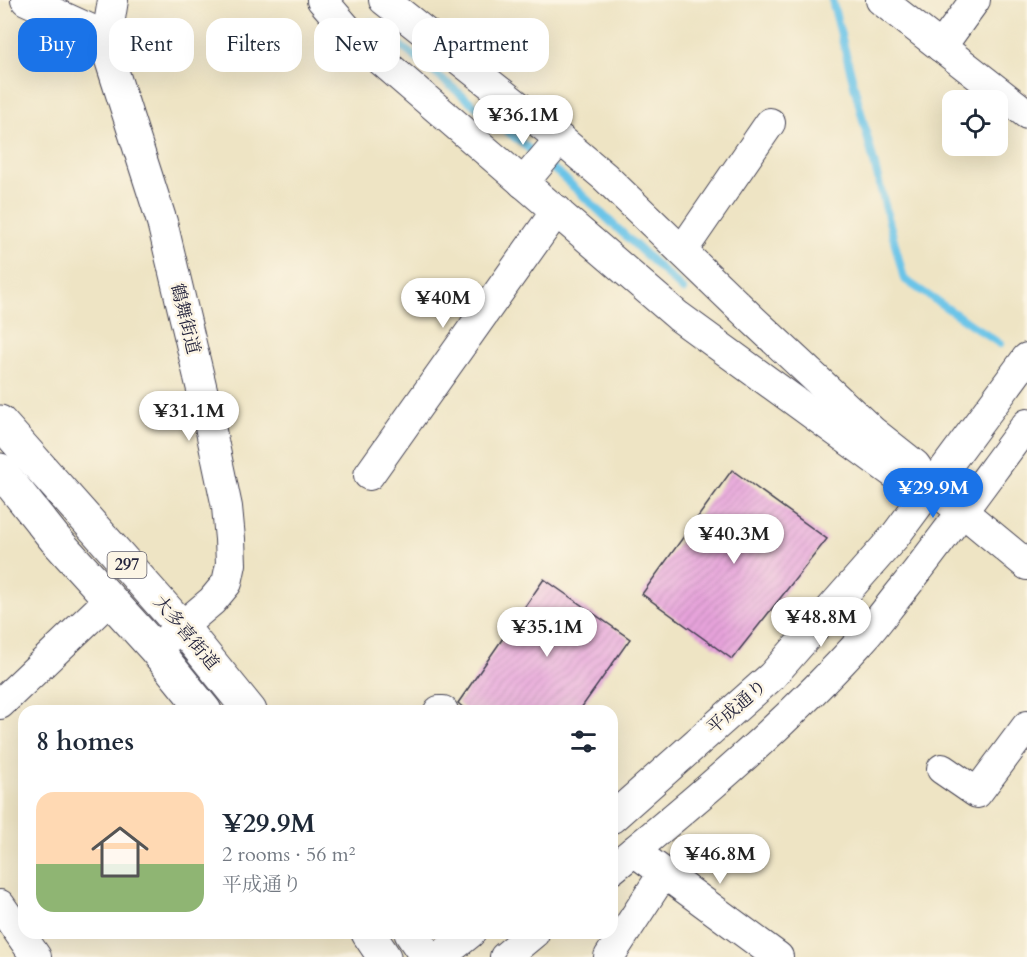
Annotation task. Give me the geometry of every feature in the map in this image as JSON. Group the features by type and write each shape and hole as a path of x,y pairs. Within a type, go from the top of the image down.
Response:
{"highway":[{"name":"大多喜街道","path":"0,422 183,627 245,705"},
{"name":"大多喜街道","path":"0,470 55,538 155,649 200,705"},
{"path":"372,939 384,957"},
{"path":"415,939 428,957"}],"street":[{"path":"26,0 107,37"},
{"name":"鶴舞街道","path":"113,0 107,37 110,60 162,222 219,467 227,507 231,564 227,583 220,592 183,627 155,649"},
{"path":"322,0 354,37 678,316 905,481 931,488"},
{"path":"384,0 605,177 872,431 915,465 931,488 1027,566"},
{"path":"881,0 1027,114"},
{"path":"941,47 975,0"},
{"path":"682,251 770,123"},
{"path":"523,183 560,139"},
{"path":"369,475 557,210"},
{"name":"平成通り","path":"618,813 772,676 895,536 1027,358"},
{"path":"623,860 753,749 862,640 963,512 1027,424"},
{"path":"0,704 110,599"},
{"path":"942,768 977,793 1027,726"},
{"path":"623,860 663,874 778,957"},
{"path":"609,957 663,874"},
{"path":"0,905 18,931"},
{"path":"24,939 36,957"},
{"path":"440,957 462,939"},
{"path":"505,957 527,939"}],"building":[{"path":"732,470 827,539 732,659 642,594"},
{"path":"544,579 630,639 583,705 460,705 458,703"}],"waterway":[{"path":"832,0 904,279 1000,344"},
{"path":"400,45 539,157"},
{"path":"548,165 683,290"}]}
